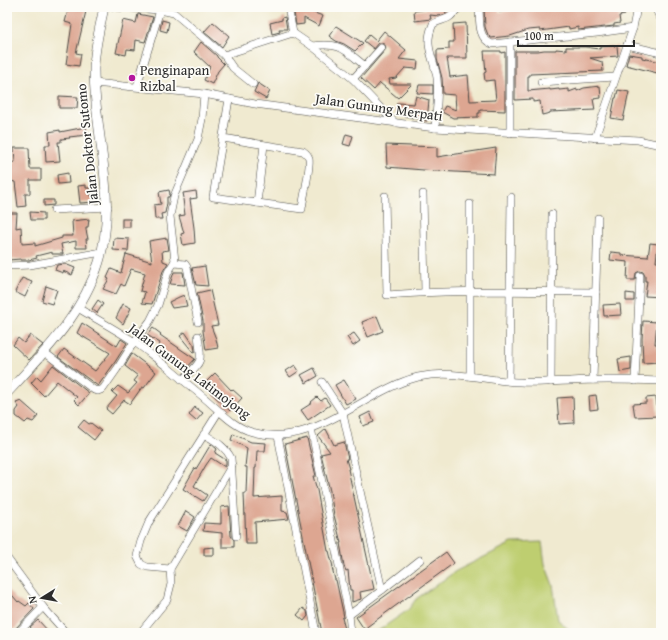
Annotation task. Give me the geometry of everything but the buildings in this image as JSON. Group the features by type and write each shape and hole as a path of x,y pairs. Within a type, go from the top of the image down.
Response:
{"street":[{"name":"Jalan Doktor Sutomo","path":"7,393 44,352 78,308 95,273 102,252 108,207 105,165 98,125 94,69 104,7"},
{"path":"115,7 174,10 224,55 233,68 253,84"},
{"path":"288,7 293,33 312,46 354,80 395,123"},
{"path":"435,128 437,77 429,48 429,32 432,24 452,15 455,10 460,7"},
{"path":"479,7 481,32 485,40 492,44 633,28"},
{"path":"595,138 633,28 637,7"},
{"path":"655,7 660,17"},
{"path":"137,86 160,10"},
{"path":"224,55 293,33"},
{"path":"510,42 510,133"},
{"path":"312,46 324,44 335,45 344,49 365,66"},
{"path":"627,45 661,53"},
{"path":"354,80 381,48"},
{"path":"541,82 615,77"},
{"name":"Jalan Gunung Merpati","path":"94,83 137,86 204,94 229,99 435,128 638,140 661,145"},
{"path":"44,352 94,390 98,391 103,389 154,314 168,272 176,259 170,216 174,196 198,139 202,119 204,94"},
{"path":"222,138 304,151 309,158 309,166 302,209 213,197 222,138 229,99"},
{"path":"258,203 264,145"},
{"path":"423,194 425,292"},
{"path":"385,196 387,295 470,291 596,292"},
{"path":"509,381 511,197"},
{"path":"470,204 470,376"},
{"path":"54,210 108,207"},
{"path":"551,382 552,214"},
{"path":"593,380 598,218"},
{"path":"7,266 30,265 102,252"},
{"path":"174,263 185,264 187,267 198,322"},
{"path":"635,381 640,276"},
{"name":"Jalan Gunung Latimojong","path":"78,308 134,342 234,424 242,429 264,436 295,434 343,414 386,388 434,374 459,374 527,383 593,380 661,381"},
{"path":"182,380 200,364 201,357 198,336"},
{"path":"322,382 343,414 382,590"},
{"path":"170,569 147,567 141,564 138,560 138,551 149,522 219,411"},
{"path":"311,428 349,615 350,633"},
{"path":"204,434 226,449 231,458 236,536"},
{"path":"278,436 316,633"},
{"path":"140,633 167,600 171,584 170,569 232,465"},
{"path":"7,558 43,607 66,633"},
{"path":"349,615 420,560"},
{"path":"18,633 43,607"}],"green space":[{"path":"542,542 545,564 553,585 558,620 573,633 375,633 408,610 416,599 456,571 512,543"}],"place":[{"name":"Penginapan Rizbal","path":"132,78"}]}
